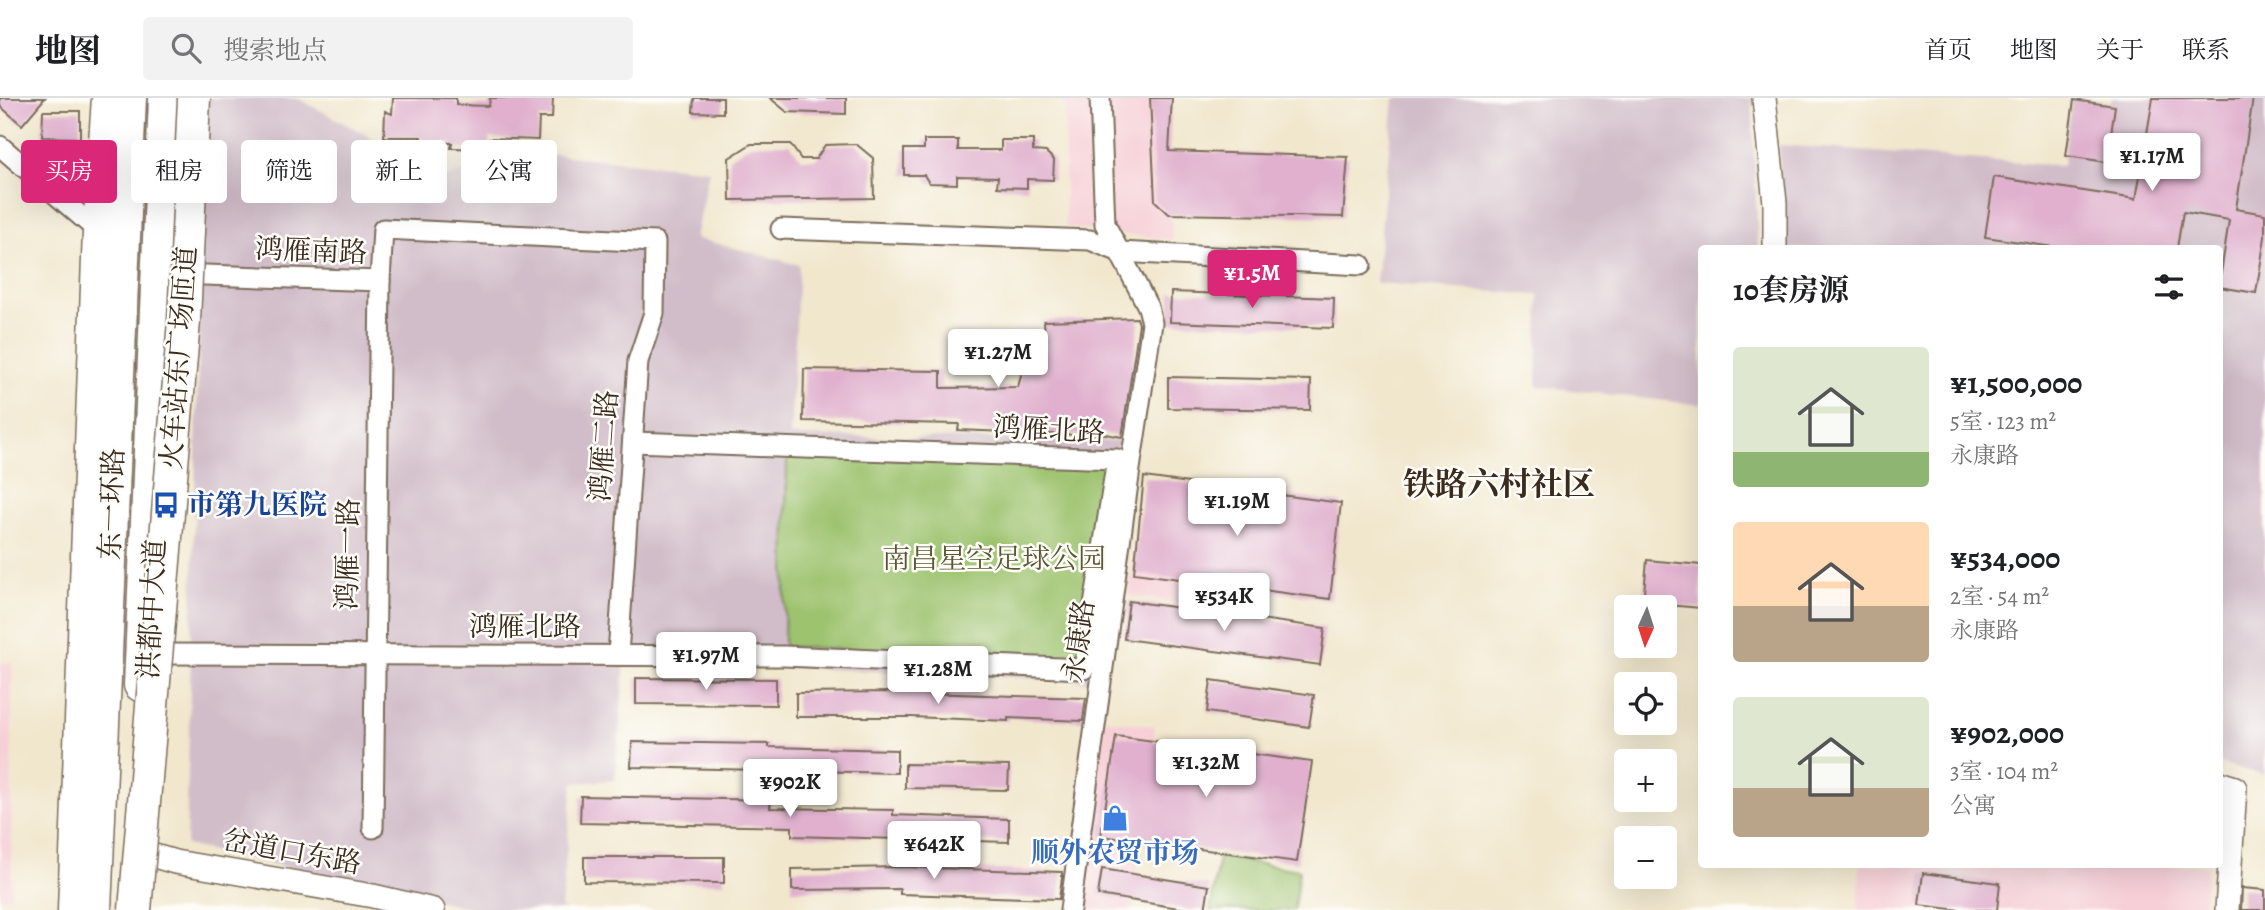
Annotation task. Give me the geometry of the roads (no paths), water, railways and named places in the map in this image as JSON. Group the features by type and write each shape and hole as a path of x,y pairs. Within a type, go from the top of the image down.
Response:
{"highway":[{"name":"东一环路","path":"95,910 110,234 130,98"},
{"name":"东一环路","path":"135,910 165,98"},
{"name":"火车站东广场匝道","path":"135,910 184,321 194,98"}],"main road":[{"path":"107,98 110,234"},
{"path":"73,910 117,98"},
{"name":"洪都中大道","path":"135,910 141,852 175,98"}],"street":[{"name":"永康路","path":"1070,910 1152,323 1148,307 1105,224 1100,98"},
{"path":"1764,98 1774,203 1775,245"},
{"path":"0,146 110,234"},
{"name":"鸿雁南路","path":"167,274 380,281 383,229 655,242"},
{"path":"781,229 1090,240 1120,253 1361,265"},
{"name":"鸿雁二路","path":"618,655 638,361 654,313 655,242"},
{"name":"鸿雁一路","path":"373,828 380,281"},
{"name":"鸿雁北路","path":"150,654 783,656 1084,669 1116,459 632,442"},
{"path":"2227,786 2227,910"},
{"name":"岔道口东路","path":"141,852 175,862 373,896 433,910"}],"place":[{"name":"市第九医院","path":"166,505"},
{"name":"顺外农贸市场","path":"1115,818"}],"district":[{"name":"铁路六村社区","path":"1499,484"}],"park label":[{"name":"南昌星空足球公园","path":"994,559"}]}
